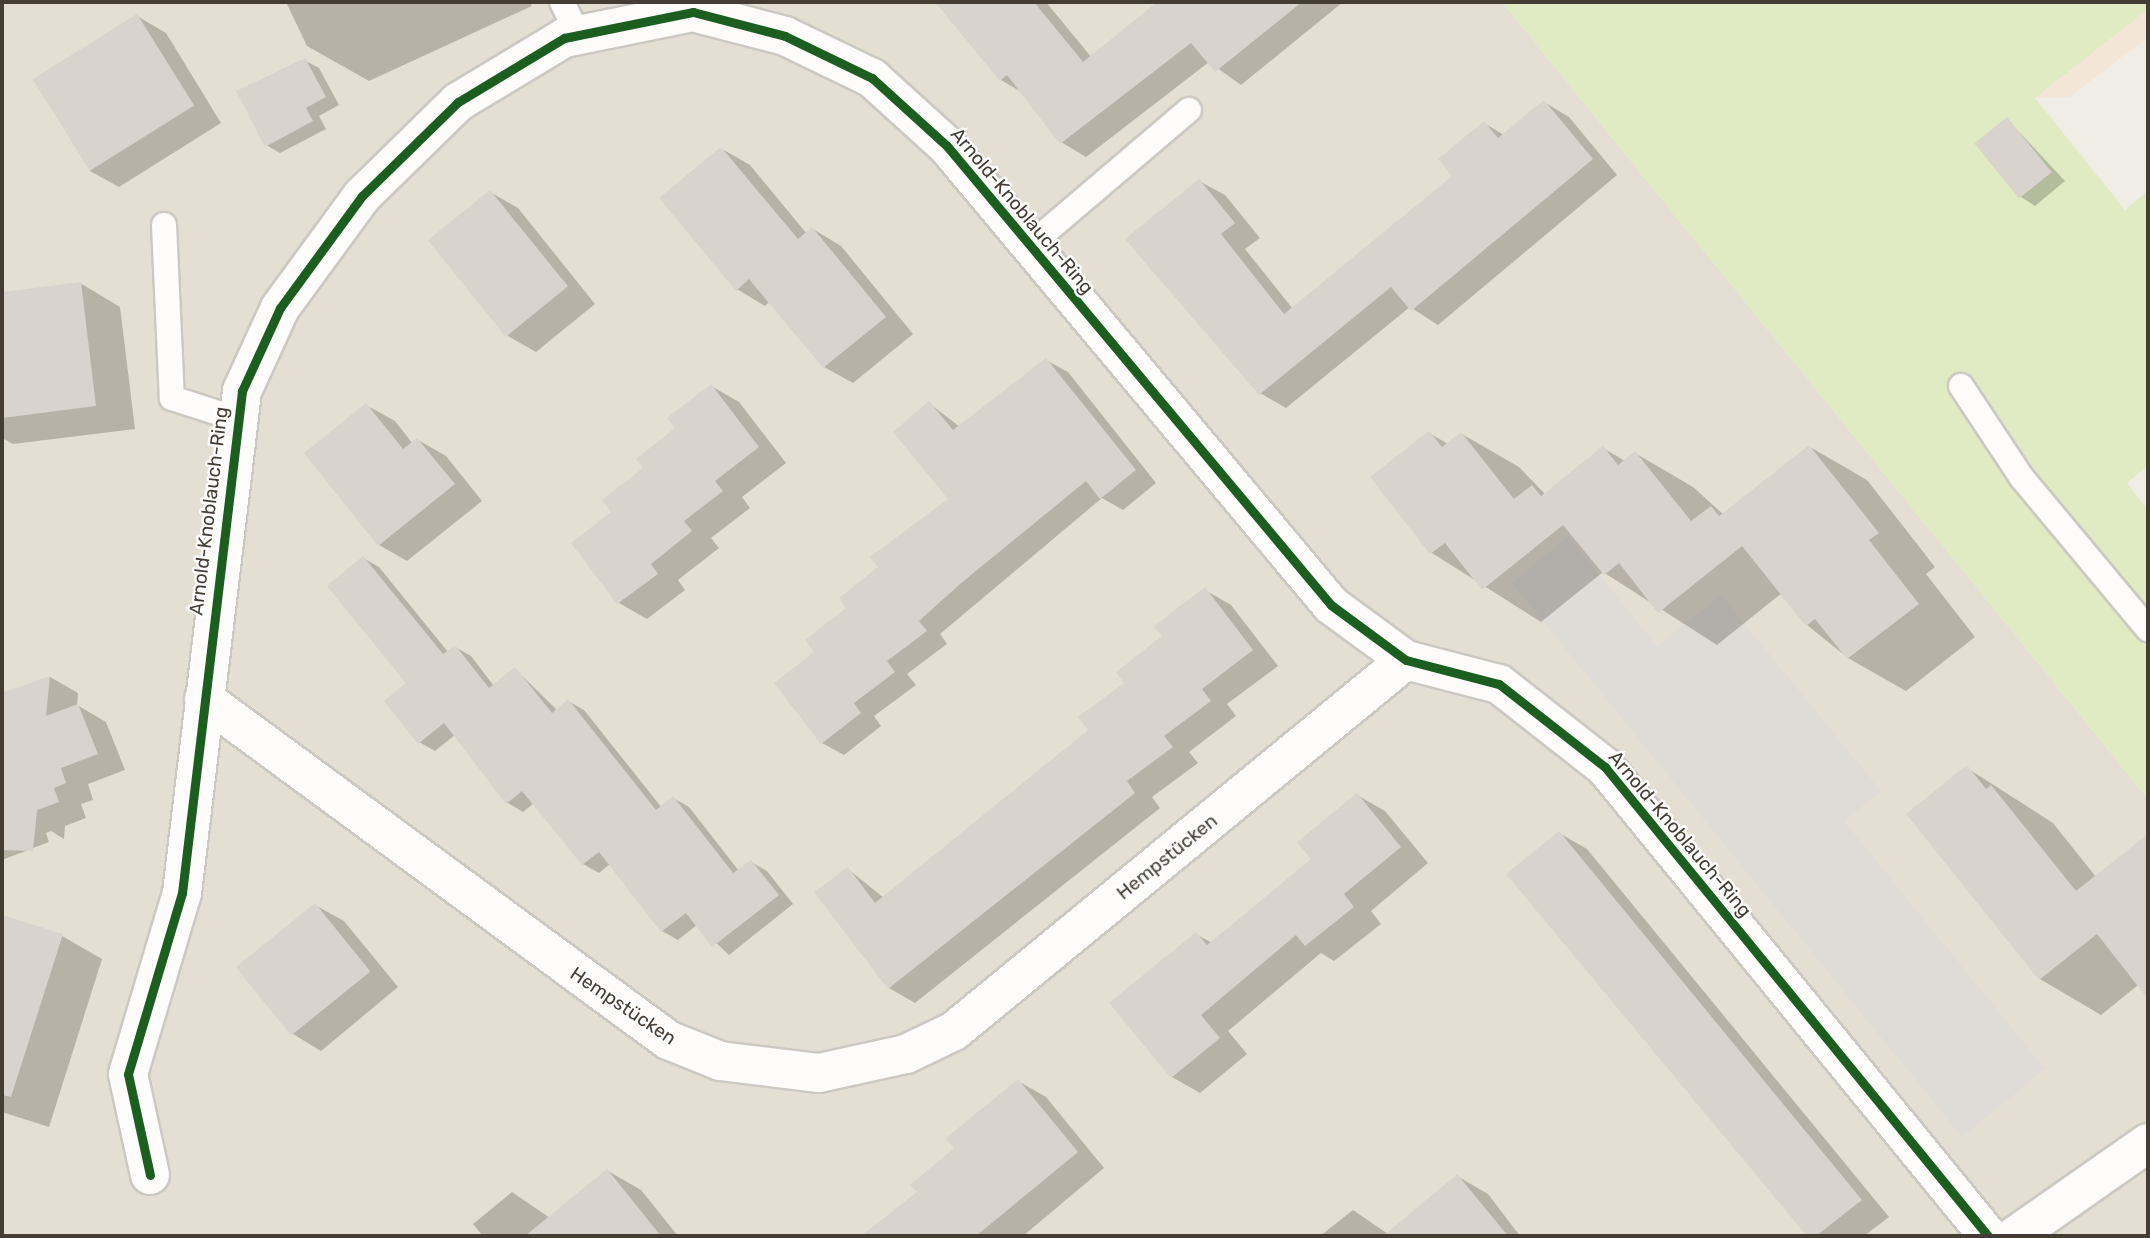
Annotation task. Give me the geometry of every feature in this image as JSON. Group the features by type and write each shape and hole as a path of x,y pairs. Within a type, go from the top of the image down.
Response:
{"street":[{"name":"Arnold-Knoblauch-Ring","path":"150,1175 128,1074 182,893 242,391 280,308 362,196 458,102 570,19 693,12 785,36 872,78 947,146 1331,605 1406,660 1499,684 1605,767 1988,1236"},
{"name":"Hempstücken","path":"204,699 668,1040 720,1061 819,1073 906,1054 954,1031 1406,660"},
{"path":"2015,1236 2148,1143"}],"lane":[{"path":"1029,246 1189,110"},
{"path":"164,225 172,398 237,419"},
{"path":"1961,386 2022,478 2148,629"}],"shaded area":[{"path":"2,2 1502,2 2148,799 2148,1236 2,1236"},
{"path":"2148,2 2148,37 2069,97 2035,98"},
{"path":"1568,536 1657,646 1721,595 1881,791 1844,821 2045,1069 1962,1137 1512,583"}],"green space":[{"path":"1502,2 2148,2 2148,9 2035,98 2125,210 2148,191 2148,466 2127,483 2148,510 2148,799"}],"building":[{"path":"935,2 1034,2 1083,62 1157,2 1302,2 1215,72 1191,43 1060,144 1007,75 1000,81"},
{"path":"137,14 194,106 90,171 33,79"},
{"path":"305,58 326,97 306,108 313,121 265,147 236,91"},
{"path":"1544,100 1593,159 1411,311 1391,287 1259,395 1125,239 1199,179 1235,223 1221,234 1284,314 1452,176 1438,159 1484,121 1498,138"},
{"path":"2007,117 2052,172 2019,199 1974,143"},
{"path":"721,147 798,239 812,227 886,317 823,368 749,279 736,291 659,198"},
{"path":"490,190 568,286 506,337 428,240"},
{"path":"81,282 96,406 2,418 2,292"},
{"path":"1046,358 1136,470 1100,499 1086,481 960,584 919,621 927,631 887,661 895,672 854,703 861,713 821,744 774,683 814,652 805,640 846,608 839,598 878,567 870,557 948,499 893,432 929,401 953,430"},
{"path":"711,384 759,447 715,481 723,491 684,521 692,531 651,564 658,574 617,604 571,543 611,512 602,500 643,468 636,459 675,428 667,418"},
{"path":"366,403 403,449 417,438 455,484 378,546 304,453"},
{"path":"1429,431 1442,447 1461,432 1514,499 1532,485 1541,496 1603,446 1618,465 1635,451 1691,521 1711,506 1719,516 1809,445 1879,533 1869,540 1919,604 1847,659 1815,619 1806,626 1742,546 1658,613 1619,563 1604,575 1563,525 1482,590 1445,543 1430,554 1370,477"},
{"path":"363,556 443,654 455,645 489,688 515,667 552,713 568,699 656,810 673,796 733,873 751,860 779,895 712,947 686,913 661,932 599,852 582,865 522,791 506,804 444,723 418,744 384,701 406,683 327,586"},
{"path":"1205,587 1253,650 1202,689 1211,701 1164,736 1173,747 1127,781 1135,793 888,989 814,892 848,867 875,903 1088,730 1078,717 1124,683 1116,672 1162,636 1154,626"},
{"path":"50,676 46,716 78,704 98,754 61,768 66,783 54,788 59,802 37,810 33,851 2,850 2,693"},
{"path":"1967,765 1986,789 1991,785 2076,891 2148,834 2148,999 2097,934 2039,980 1906,814"},
{"path":"1357,793 1401,847 1344,894 1354,907 1305,946 1296,935 1201,1015 1220,1038 1171,1078 1109,1003 1196,932 1207,945 1311,859 1297,842"},
{"path":"1559,831 1862,1200 1816,1236 1807,1236 1506,874"},
{"path":"315,903 370,971 291,1036 236,967"},
{"path":"2,915 63,934 11,1097 2,1095"},
{"path":"1018,1079 1078,1152 976,1236 861,1236 917,1192 910,1185 954,1148 946,1138"},
{"path":"607,1169 661,1236 525,1236"},
{"path":"1457,1174 1508,1236 1383,1236"}],"cycle path":[{"path":"150,1175 128,1074 182,893 242,391 280,308 362,196 458,102 564,38 693,12 785,36 872,78 947,146 1331,605 1406,660 1499,684 1605,767 1988,1236"}]}
